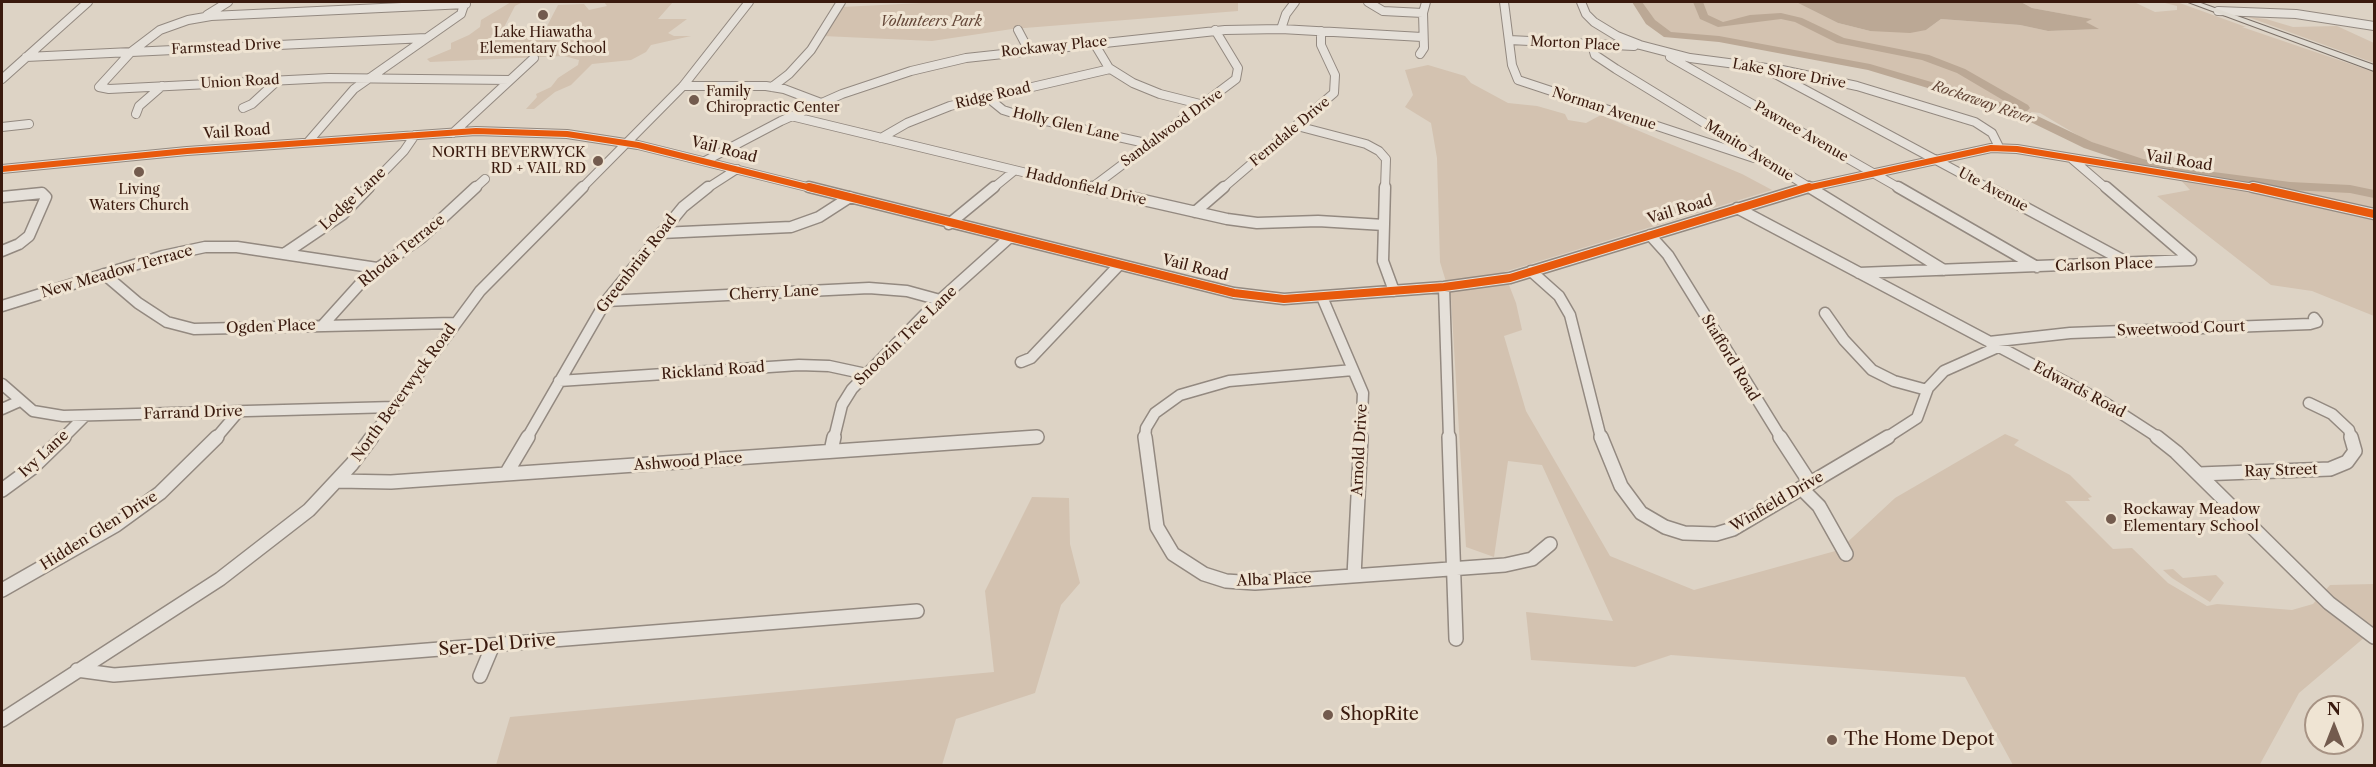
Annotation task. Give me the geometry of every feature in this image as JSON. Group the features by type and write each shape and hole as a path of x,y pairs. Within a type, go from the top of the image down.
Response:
{"main road":[{"path":"2192,2 2374,68"}],"street":[{"path":"2,79 88,2"},
{"path":"201,17 228,2"},
{"name":"North Beverwyck Road","path":"2,720 254,555 309,510 338,481 480,291 625,142 683,86 749,2"},
{"path":"772,87 789,74 811,50 841,2"},
{"path":"1281,29 1286,14 1295,2"},
{"path":"1368,2 1383,11 1424,13"},
{"path":"1420,54 1424,48 1422,37 1426,2"},
{"name":"Norman Avenue","path":"1504,2 1516,76 1521,81 1766,161"},
{"name":"Lake Shore Drive","path":"1581,2 1586,15 1594,22 1617,36 1640,45 1658,51 1720,63 1760,66 1857,86 1970,120 1988,130 1999,147"},
{"path":"201,17 465,3 461,14 350,93 308,142"},
{"path":"2218,11 2296,14 2374,26"},
{"name":"Union Road","path":"201,17 165,27 131,52 99,85 100,88 367,79 510,80"},
{"name":"Rockaway Place","path":"705,161 821,103 883,79 931,66 1028,50 1215,30 1281,29 1422,37"},
{"path":"1018,30 1028,50"},
{"name":"Sandalwood Drive","path":"1090,189 1231,86 1239,73 1215,30"},
{"name":"Ferndale Drive","path":"1195,212 1331,97 1335,88 1335,75 1321,45 1321,32"},
{"name":"Farmstead Drive","path":"26,57 426,38"},
{"name":"Morton Place","path":"1509,40 1592,45 1640,45"},
{"path":"1094,43 1110,69 1149,90 1204,105"},
{"name":"Manito Avenue","path":"1592,45 1598,58 1944,270"},
{"name":"Pawnee Avenue","path":"1658,51 2037,267"},
{"path":"453,133 534,58"},
{"name":"Ute Avenue","path":"1760,66 2130,264"},
{"name":"Ridge Road","path":"881,138 928,114 987,97 1110,69"},
{"path":"243,108 252,104 277,81"},
{"path":"136,114 138,106 162,86"},
{"path":"683,86 772,87 821,103"},
{"name":"Holly Glen Lane","path":"987,97 1003,110 1019,115 1150,144"},
{"name":"Haddonfield Drive","path":"791,116 1014,171 1195,212 1257,223 1318,221 1384,225"},
{"path":"2,127 29,124"},
{"path":"1297,126 1358,141 1383,155 1387,161 1384,268 1394,291"},
{"name":"Vail Road","path":"2,169 308,142 453,133 531,131 625,142 1119,265 1250,296 1284,299 1485,283 1809,188 1999,147 2260,189 2374,214"},
{"name":"Lodge Lane","path":"284,254 343,214 404,151 415,135"},
{"name":"Carlson Place","path":"1859,273 2191,260 2071,158"},
{"name":"Greenbriar Road","path":"506,474 606,301 693,197 737,169"},
{"path":"949,224 1014,171"},
{"name":"Rhoda Terrace","path":"322,326 376,268 421,238 485,179"},
{"path":"2,197 42,193 46,197 27,239 2,251"},
{"path":"661,233 706,233 791,226 819,217 850,197"},
{"name":"Edwards Road","path":"1737,208 2135,421 2162,440 2199,474 2329,603 2374,637"},
{"name":"Stafford Road","path":"1650,235 1660,243 1668,255 1846,554"},
{"name":"Snoozin Tree Lane","path":"831,452 842,405 866,374 940,300 1009,238"},
{"name":"New Meadow Terrace","path":"2,306 104,274 205,247 237,247 376,268"},
{"path":"1021,362 1031,358 1119,265"},
{"name":"Winfield Drive","path":"1530,271 1559,296 1570,315 1598,430 1622,486 1641,513 1672,530 1695,534 1716,534 1733,529 1917,418 1927,390 1944,371 1993,344 2040,336"},
{"name":"Ogden Place","path":"104,274 138,303 167,322 180,326 208,329 454,323"},
{"path":"1444,287 1456,639"},
{"name":"Cherry Lane","path":"606,301 869,288 907,291 940,300"},
{"name":"Arnold Drive","path":"1322,297 1363,393 1354,576"},
{"path":"1825,313 1844,340 1872,370 1894,381 1927,390"},
{"name":"Sweetwood Court","path":"2040,336 2310,324 2317,322 2314,318"},
{"name":"Rickland Road","path":"559,381 798,366 829,366 866,374"},
{"name":"Alba Place","path":"1353,370 1229,381 1189,391 1170,400 1155,413 1146,428 1145,436 1157,526 1164,543 1181,561 1204,574 1240,583 1519,562 1542,553 1550,544"},
{"name":"Farrand Drive","path":"2,384 20,401 41,414 85,416 394,406"},
{"path":"2,409 20,401"},
{"name":"Ray Street","path":"2199,474 2330,470 2347,462 2355,452 2349,430 2332,414 2309,403"},
{"name":"Hidden Glen Drive","path":"2,591 116,525 147,504 202,454 239,411"},
{"name":"Ivy Lane","path":"2,490 32,468 85,416"},
{"name":"Ashwood Place","path":"338,481 391,482 1037,437"},
{"name":"Ser-Del Drive","path":"77,670 114,675 917,611"},
{"path":"480,676 493,645"}],"green space":[{"path":"511,2 523,2 515,6 501,33 545,30 558,5 584,4 589,10 607,6 604,2 673,2 658,19 687,19 668,33 674,36 691,36 651,45 646,52 631,60 592,64 571,85 555,92 534,109 526,109 537,97 536,94 551,87 558,78 578,65 579,60 564,56 430,62 427,59 451,49 451,43 469,35 480,27 481,20"},
{"name":"Volunteers Park","path":"942,2 1238,2 1238,11 1012,29 932,41 823,36 841,7"},
{"path":"1638,2 1796,2 1838,23 1870,31 1926,30 1941,19 2020,25 2048,31 2098,29 2085,22 2091,19 2032,8 2021,2 2134,2 2155,12 2177,10 2177,6 2161,2 2177,2 2374,72 2374,316 2312,291 2271,285 2157,196 2190,190 2174,173 2084,139 2040,113 2023,111 1878,67 1720,38 1677,35 1662,29"},
{"path":"2248,17 2266,19 2293,27 2337,26 2374,43 2374,63"},
{"path":"1428,65 1465,76 1471,83 1508,103 1537,106 1565,114 1568,120 1586,123 1601,115 1742,174 1772,190 1504,272 1516,303 1522,330 1504,336 1526,411 1610,556 1694,590 1839,550 1895,498 2005,434 2019,440 2014,445 2070,475 2092,497 2088,498 2090,501 2065,501 2113,549 2132,548 2168,583 2207,606 2217,604 2292,610 2313,604 2330,585 2374,584 2374,639 2365,637 2299,693 2259,766 2013,765 1965,677 1671,655 1635,667 1531,660 1526,612 1613,621 1542,465 1508,461 1494,557 1466,547 1451,298 1440,262 1437,158 1431,123 1405,107 1413,95 1405,70"},
{"path":"1032,497 1069,498 1070,544 1080,583 1061,605 1035,693 956,719 942,765 496,765 510,717 994,672 985,591"},
{"path":"2173,569 2183,578 2216,575 2224,583 2210,602 2163,570"}],"shaded area":[{"path":"1796,2 2021,2 2032,8 2092,19 2086,22 2099,29 2048,31 2020,25 1941,19 1926,30 1910,33 1870,31 1838,23"}],"waterway":[{"name":"Rockaway River","path":"1637,2 1647,14 1650,22 1668,35 1719,39 1870,67 2018,111 2088,145 2139,162 2183,172 2290,186 2350,189 2374,194"},
{"path":"1698,2 1704,17 1722,25 1750,18 1781,16 1798,20 1841,41 1925,57 1961,71 1999,91 2024,108"}],"cycle path":[{"path":"2,169 187,151 476,131 567,134 638,145 1234,293 1284,299 1444,287 1510,278 1792,191 1991,148 2017,149 2242,185 2374,214"}],"place":[{"name":"Lake Hiawatha Elementary School","path":"543,15"},
{"name":"Family Chiropractic Center","path":"694,100"},
{"name":"NORTH BEVERWYCK RD + VAIL RD","path":"598,161"},
{"name":"Living Waters Church","path":"139,172"},
{"name":"Rockaway Meadow Elementary School","path":"2111,519"},
{"name":"ShopRite","path":"1328,715"},
{"name":"The Home Depot","path":"1832,740"}]}
